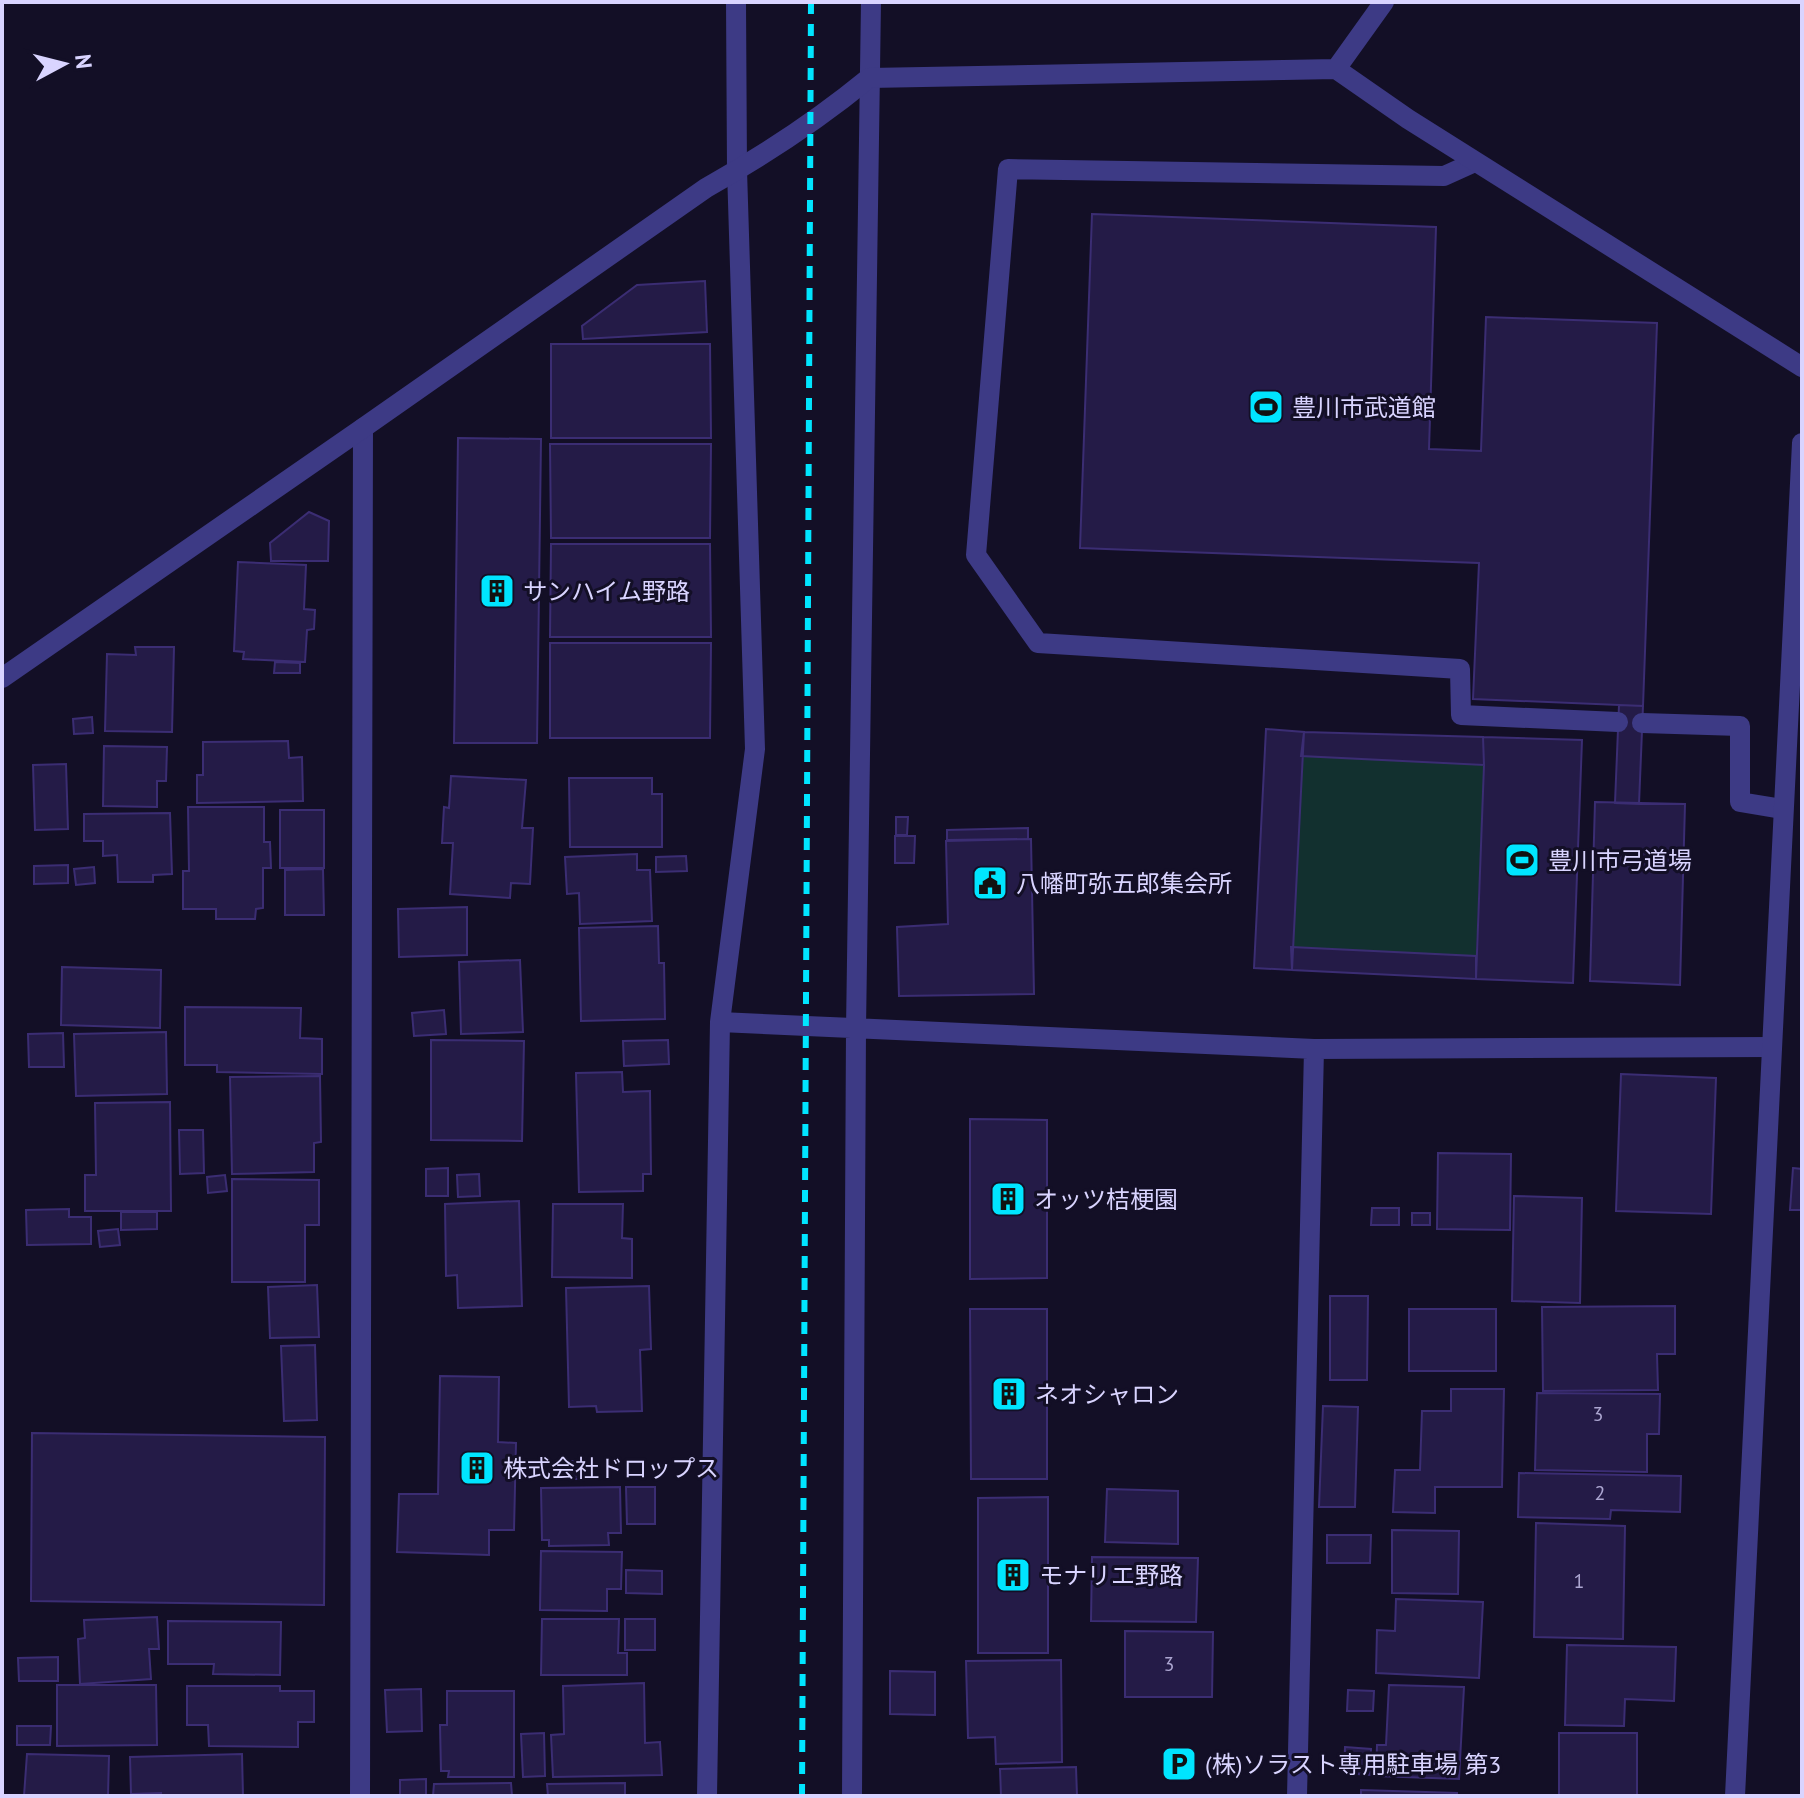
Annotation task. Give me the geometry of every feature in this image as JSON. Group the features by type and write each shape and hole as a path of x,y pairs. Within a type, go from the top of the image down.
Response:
{"street":[{"path":"707,1796 720,1022 755,749 737,170 736,2"},
{"path":"852,1796 856,1029 871,2"},
{"path":"1336,69 1384,2"},
{"path":"2,678 706,188 838,103 869,78 1336,69 1475,162 1802,367"},
{"path":"1475,162 1444,176 1008,169 976,555 1038,643 1460,669 1461,715 1618,722"},
{"path":"360,1796 363,428"},
{"path":"1735,1796 1802,443"},
{"path":"1642,723 1740,726 1740,802 1783,809"},
{"path":"720,1022 1314,1049 1772,1047"},
{"path":"1297,1796 1314,1049"}],"green space":[{"path":"1301,756 1484,765 1476,956 1291,947"}],"building":[{"path":"1092,214 1436,227 1429,449 1481,451 1486,317 1657,323 1643,706 1473,699 1479,563 1080,548"},
{"path":"705,281 707,332 583,339 582,326 637,285"},
{"path":"551,344 710,344 711,438 551,438"},
{"name":"サンハイム野路","path":"458,438 541,439 537,743 454,743"},
{"path":"550,444 711,444 710,538 551,538"},
{"path":"309,512 329,521 328,561 271,561 270,543"},
{"path":"551,544 710,544 711,637 550,637"},
{"path":"238,562 306,565 304,609 315,610 314,629 307,630 305,662 243,659 244,652 234,651"},
{"path":"550,643 711,643 710,738 550,738"},
{"path":"135,647 174,647 172,732 105,731 107,654 136,655"},
{"path":"275,662 300,663 300,673 274,673"},
{"path":"1619,705 1643,706 1639,804 1615,803"},
{"path":"92,717 93,733 74,734 73,719"},
{"path":"1266,729 1304,732 1292,970 1254,968"},
{"path":"1304,732 1483,737 1484,765 1301,756"},
{"path":"1483,737 1582,740 1573,983 1476,979"},
{"path":"288,741 289,758 302,757 303,801 197,803 197,775 203,775 203,742"},
{"path":"104,746 167,747 166,781 157,781 157,807 103,806"},
{"path":"66,764 68,829 35,830 33,765"},
{"path":"451,776 526,780 522,828 533,828 530,884 511,883 510,898 450,894 453,843 442,843 444,807 449,808"},
{"path":"569,778 652,778 652,794 662,794 662,847 570,847"},
{"path":"1595,802 1685,804 1680,985 1590,981"},
{"path":"188,807 264,807 264,842 270,842 271,868 263,868 263,908 256,909 255,919 216,919 216,909 183,909 183,871 189,871"},
{"path":"280,810 324,810 324,868 280,868"},
{"path":"170,813 172,874 153,875 153,882 118,882 117,855 103,856 103,841 84,841 84,814"},
{"path":"896,817 908,817 907,835 896,835"},
{"path":"1028,828 1028,839 947,840 947,830"},
{"path":"895,836 915,836 914,863 895,863"},
{"name":"八幡町弥五郎集会所","path":"1031,839 1034,994 899,996 897,927 948,924 946,841"},
{"path":"637,854 637,870 650,870 652,921 580,924 579,893 567,894 565,857"},
{"path":"686,856 687,871 656,872 656,857"},
{"path":"68,865 68,883 34,884 34,866"},
{"path":"94,867 95,883 76,885 74,869"},
{"path":"323,869 324,915 285,915 285,870"},
{"path":"467,907 467,955 399,957 398,909"},
{"path":"658,926 659,963 664,963 665,1019 581,1021 579,928"},
{"path":"1291,947 1476,956 1476,979 1292,970"},
{"path":"520,960 523,1032 461,1034 459,962"},
{"path":"62,967 161,970 160,1028 61,1025"},
{"path":"185,1007 301,1008 300,1038 322,1039 322,1074 217,1072 217,1065 185,1065"},
{"path":"444,1010 446,1034 414,1036 412,1013"},
{"path":"166,1032 167,1094 76,1096 74,1034"},
{"path":"63,1033 64,1067 29,1067 28,1034"},
{"path":"431,1040 524,1041 522,1141 431,1140"},
{"path":"668,1040 669,1064 624,1066 623,1041"},
{"path":"622,1072 623,1092 650,1091 651,1174 643,1174 643,1191 579,1192 576,1073"},
{"path":"1621,1074 1716,1078 1711,1214 1616,1211"},
{"path":"320,1076 321,1142 314,1143 314,1172 232,1174 230,1077"},
{"path":"170,1102 171,1211 85,1211 85,1175 96,1175 95,1103"},
{"name":"オッツ桔梗園","path":"970,1119 1047,1120 1047,1278 970,1279"},
{"path":"179,1130 203,1130 204,1173 180,1174"},
{"path":"1438,1153 1511,1154 1510,1230 1437,1229"},
{"path":"448,1168 448,1196 426,1196 426,1169"},
{"path":"1793,1168 1802,1169 1802,1210 1790,1210"},
{"path":"479,1174 480,1196 458,1197 457,1175"},
{"path":"225,1175 227,1191 208,1193 207,1177"},
{"path":"232,1179 319,1180 319,1225 305,1225 305,1282 232,1282"},
{"path":"1514,1196 1582,1198 1580,1303 1512,1301"},
{"path":"519,1201 522,1306 458,1308 457,1275 446,1276 445,1204"},
{"path":"553,1204 623,1204 622,1238 632,1239 632,1278 552,1277"},
{"path":"1372,1208 1399,1208 1399,1225 1371,1225"},
{"path":"69,1209 69,1217 91,1217 91,1244 27,1245 26,1210"},
{"path":"121,1212 157,1212 157,1229 121,1230"},
{"path":"1412,1213 1430,1213 1430,1225 1412,1225"},
{"path":"118,1229 120,1245 100,1247 98,1231"},
{"path":"317,1285 319,1337 270,1338 268,1287"},
{"path":"649,1286 651,1349 640,1350 642,1411 597,1412 596,1406 569,1407 566,1288"},
{"path":"1330,1296 1368,1296 1367,1380 1330,1380"},
{"path":"1675,1306 1675,1354 1657,1354 1658,1390 1543,1391 1542,1307"},
{"name":"ネオシャロン","path":"970,1309 1047,1309 1047,1479 971,1479"},
{"path":"1409,1309 1496,1309 1496,1371 1409,1371"},
{"path":"315,1345 317,1420 284,1421 281,1346"},
{"name":"株式会社ドロップス","path":"440,1376 499,1377 498,1442 516,1443 514,1530 489,1530 489,1555 397,1552 399,1494 438,1494"},
{"path":"1451,1389 1504,1389 1502,1487 1435,1487 1435,1513 1393,1512 1395,1470 1420,1470 1422,1411 1451,1411"},
{"path":"1537,1393 1660,1394 1659,1434 1647,1434 1647,1472 1535,1470"},
{"path":"1323,1406 1358,1407 1355,1507 1319,1507"},
{"path":"32,1433 325,1437 324,1605 31,1601"},
{"path":"563,1461 591,1461 591,1479 564,1479"},
{"path":"1519,1473 1681,1476 1680,1512 1611,1510 1610,1519 1518,1517"},
{"path":"620,1487 621,1533 608,1533 609,1545 549,1546 549,1540 542,1540 541,1488"},
{"path":"626,1487 655,1487 655,1524 627,1524"},
{"path":"1107,1489 1178,1491 1178,1544 1105,1542"},
{"name":"モナリエ野路","path":"1048,1497 1048,1653 978,1653 978,1498"},
{"path":"1536,1523 1625,1526 1623,1639 1534,1637"},
{"path":"1392,1530 1459,1531 1458,1594 1392,1593"},
{"path":"1327,1535 1371,1535 1370,1563 1327,1563"},
{"path":"541,1551 622,1552 621,1589 607,1589 607,1611 540,1610"},
{"path":"1092,1557 1198,1558 1196,1622 1091,1621"},
{"path":"626,1570 662,1571 662,1594 626,1593"},
{"path":"1396,1599 1483,1602 1479,1678 1376,1673 1377,1630 1395,1631"},
{"path":"157,1617 159,1649 149,1649 151,1679 80,1684 78,1639 85,1638 84,1620"},
{"path":"542,1619 619,1619 618,1653 627,1653 627,1675 541,1675"},
{"path":"625,1619 655,1619 655,1650 625,1650"},
{"path":"168,1621 281,1622 280,1675 213,1674 214,1664 168,1664"},
{"path":"1125,1631 1213,1632 1212,1697 1125,1697"},
{"path":"1567,1645 1676,1647 1674,1701 1625,1699 1624,1726 1565,1725"},
{"path":"58,1657 58,1681 19,1681 18,1658"},
{"path":"1061,1660 1062,1762 996,1764 995,1737 968,1738 966,1661"},
{"path":"890,1671 935,1672 935,1715 890,1714"},
{"path":"644,1683 645,1743 660,1742 662,1775 553,1777 551,1735 564,1734 563,1686"},
{"path":"57,1685 156,1685 157,1745 57,1746"},
{"path":"1389,1685 1464,1687 1459,1779 1376,1776 1377,1745 1386,1745"},
{"path":"187,1686 280,1686 280,1691 314,1691 314,1722 298,1722 298,1747 209,1746 208,1725 187,1725"},
{"path":"421,1689 422,1731 387,1732 385,1690"},
{"path":"1348,1690 1374,1691 1373,1711 1347,1711"},
{"path":"447,1691 514,1691 514,1777 448,1777 449,1771 441,1771 440,1725 447,1725"},
{"path":"17,1726 51,1726 50,1745 17,1745"},
{"path":"544,1733 545,1776 523,1777 521,1734"},
{"path":"1559,1733 1637,1733 1637,1796 1559,1796"},
{"path":"1345,1747 1371,1749 1370,1775 1344,1773"},
{"path":"27,1754 109,1756 108,1796 24,1796"},
{"path":"242,1754 243,1796 131,1794 130,1757"},
{"path":"1076,1767 1077,1796 1001,1796 1000,1769"},
{"path":"426,1779 426,1796 400,1796 400,1780"},
{"path":"511,1783 512,1796 433,1796 434,1784"},
{"path":"625,1783 625,1796 548,1796 547,1784"},
{"path":"1361,1790 1457,1793 1457,1796 1361,1796"}],"railway":[{"path":"802,1796 811,2"}],"place":[{"name":"豊川市武道館","path":"1266,407"},
{"name":"サンハイム野路","path":"497,591"},
{"name":"豊川市弓道場","path":"1522,860"},
{"name":"八幡町弥五郎集会所","path":"990,883"},
{"name":"オッツ桔梗園","path":"1008,1199"},
{"name":"ネオシャロン","path":"1009,1394"},
{"name":"株式会社ドロップス","path":"477,1468"},
{"name":"モナリエ野路","path":"1013,1575"},
{"name":"(株)ソラスト専用駐車場 第3","path":"1179,1764"}]}
